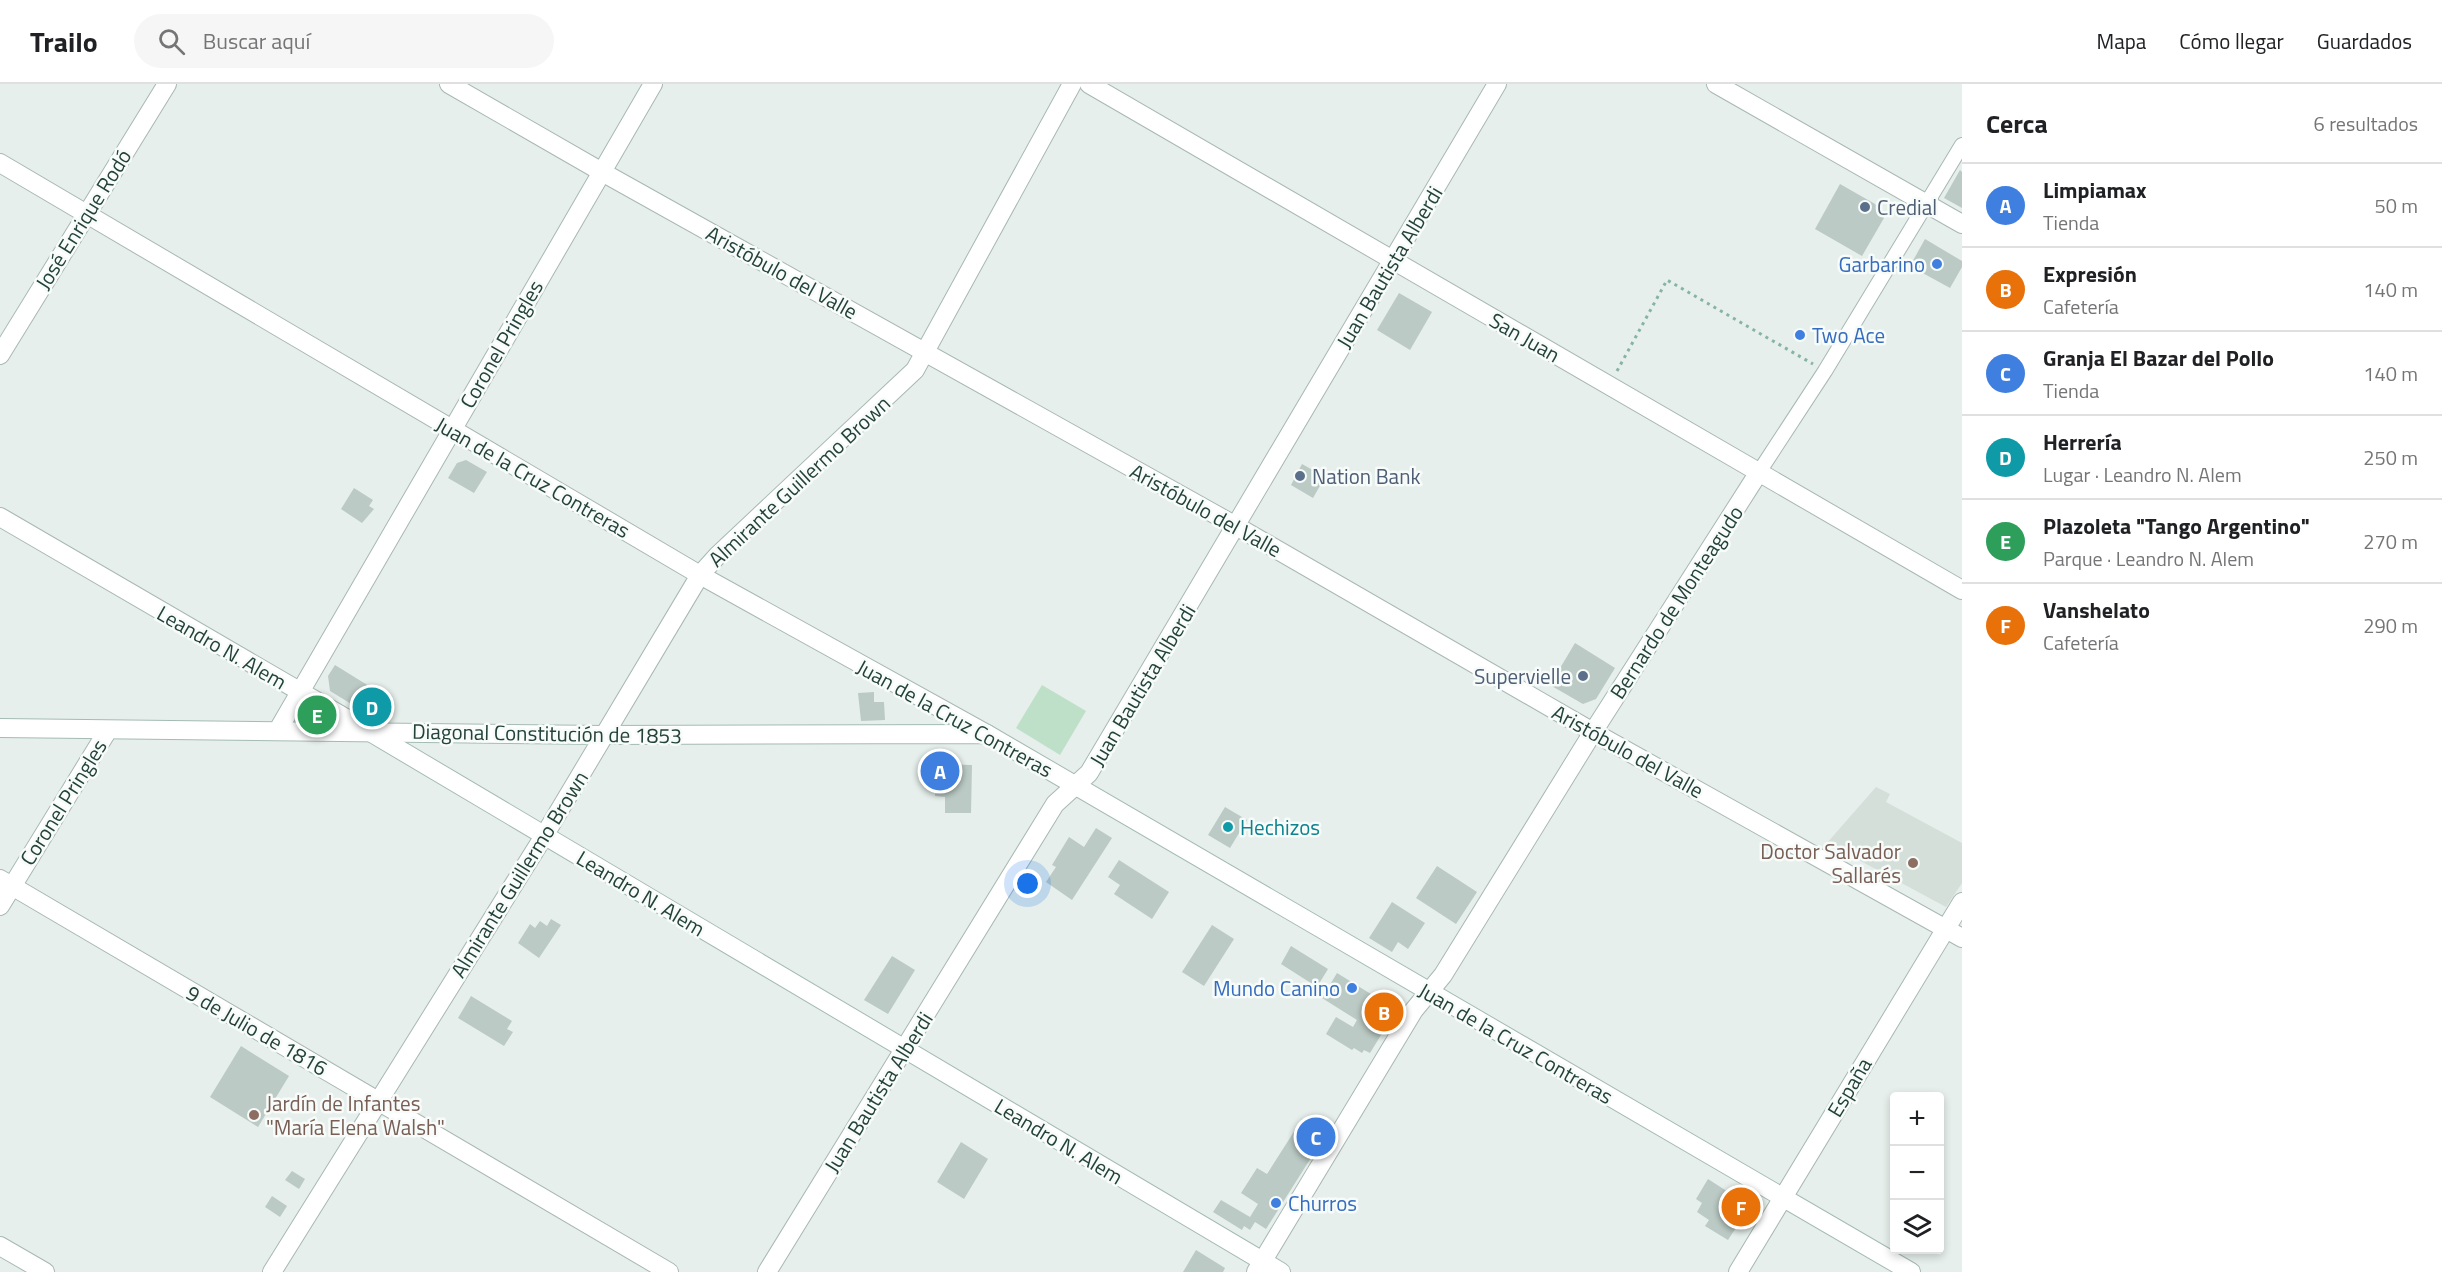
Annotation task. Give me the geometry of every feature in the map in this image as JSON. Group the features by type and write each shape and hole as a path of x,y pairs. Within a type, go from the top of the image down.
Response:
{"street":[{"name":"José Enrique Rodó","path":"0,356 167,84"},
{"name":"Aristóbulo del Valle","path":"449,84 602,172 1236,526 1593,732 1962,938"},
{"name":"Coronel Pringles","path":"278,730 653,84"},
{"name":"Almirante Guillermo Brown","path":"272,1272 544,836 700,575 915,370 1072,84"},
{"name":"San Juan","path":"1089,84 1962,590"},
{"name":"Juan Bautista Alberdi","path":"767,1272 1055,804 1089,773 1497,84"},
{"path":"1716,84 1962,224"},
{"name":"Bernardo de Monteagudo","path":"1260,1267 1414,1010 1443,975 1593,732 1825,371 1962,145"},
{"name":"Juan de la Cruz Contreras","path":"0,163 700,575 987,734 1911,1272"},
{"name":"Leandro N. Alem","path":"0,517 368,731 904,1049 1260,1267 1281,1272"},
{"name":"Diagonal Constitución de 1853","path":"0,728 604,735 987,734"},
{"name":"Coronel Pringles","path":"0,906 6,883 108,730"},
{"name":"9 de Julio de 1816","path":"6,883 669,1272"},
{"name":"España","path":"1738,1272 1962,902"},
{"path":"0,1246 45,1272"}],"path":[{"path":"1609,385 1667,280 1825,371"}],"shaded area":[{"name":"Doctor Salvador Sallarés","path":"1876,787 1890,794 1886,802 1962,843 1962,883 1946,907 1827,843"}],"green space":[{"path":"1042,685 1086,711 1060,755 1016,728"}],"building":[{"path":"1960,170 1962,172 1962,208 1944,198"},
{"path":"1840,184 1875,204 1884,214 1884,218 1862,256 1815,229"},
{"path":"1925,239 1962,261 1962,267 1950,288 1910,266"},
{"path":"1399,293 1432,312 1410,350 1377,330"},
{"path":"466,460 487,472 474,493 448,478 457,463"},
{"path":"1302,464 1325,477 1313,498 1291,485"},
{"path":"354,488 373,500 369,506 374,509 362,523 341,509"},
{"name":"Supervielle","path":"1575,643 1615,668 1596,699 1583,704 1550,685"},
{"path":"335,665 377,691 373,698 380,702 371,716 330,691 328,676"},
{"path":"874,692 874,702 884,702 885,720 861,721 858,693"},
{"path":"936,764 972,765 971,813 945,813 945,797 935,796"},
{"name":"Hechizos","path":"1225,807 1247,820 1230,848 1208,835"},
{"path":"1096,828 1112,838 1072,900 1046,882 1056,867 1052,865 1069,837 1084,847"},
{"path":"1119,860 1169,892 1152,919 1114,894 1120,885 1108,877"},
{"path":"1437,866 1477,892 1456,924 1416,898"},
{"path":"1392,902 1425,923 1408,949 1398,942 1392,952 1369,938"},
{"path":"551,919 561,925 539,958 518,943 530,924 535,928 540,921 547,926"},
{"path":"1212,925 1234,939 1204,986 1182,972"},
{"path":"1291,946 1328,969 1317,987 1281,964"},
{"path":"892,956 915,970 888,1014 864,1000"},
{"path":"1337,973 1387,1004 1392,1017 1370,1053 1364,1050 1362,1053 1354,1048 1352,1050 1326,1034 1336,1017 1353,1027 1357,1020 1322,998"},
{"path":"471,996 512,1021 507,1029 513,1032 504,1046 458,1018"},
{"path":"241,1046 289,1076 258,1127 210,1097"},
{"path":"1302,1119 1326,1134 1266,1229 1255,1222 1250,1230 1244,1226 1242,1230 1213,1212 1221,1200 1250,1217 1258,1204 1241,1193 1257,1168 1267,1174"},
{"path":"961,1142 988,1159 964,1199 937,1182"},
{"path":"292,1171 305,1179 299,1189 285,1180"},
{"path":"1708,1179 1750,1206 1728,1240 1705,1226 1709,1220 1697,1212 1702,1203 1696,1199"},
{"path":"272,1196 287,1206 280,1217 265,1207"},
{"path":"1196,1250 1225,1268 1223,1272 1183,1272"}],"place":[{"name":"Credial","path":"1865,207"},
{"name":"Garbarino","path":"1937,264"},
{"name":"Two Ace","path":"1800,335"},
{"name":"Nation Bank","path":"1300,476"},
{"name":"Supervielle","path":"1583,676"},
{"name":"Herrería","path":"372,707"},
{"name":"Plazoleta \"Tango Argentino\"","path":"317,715"},
{"name":"Limpiamax","path":"940,771"},
{"name":"Hechizos","path":"1228,827"},
{"name":"Doctor Salvador Sallarés","path":"1913,863"},
{"name":"Mundo Canino","path":"1352,988"},
{"name":"Expresión","path":"1384,1012"},
{"name":"Jardín de Infantes \"María Elena Walsh\"","path":"254,1115"},
{"name":"Granja El Bazar del Pollo","path":"1316,1137"},
{"name":"Churros","path":"1276,1203"},
{"name":"Vanshelato","path":"1741,1207"}]}
